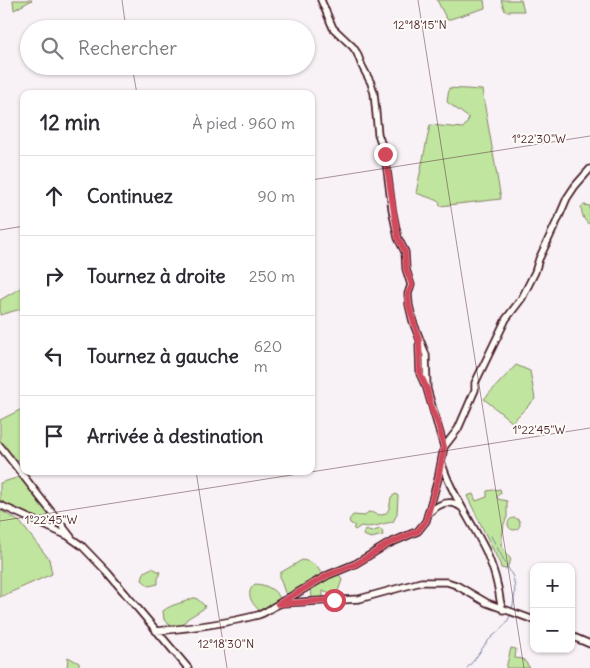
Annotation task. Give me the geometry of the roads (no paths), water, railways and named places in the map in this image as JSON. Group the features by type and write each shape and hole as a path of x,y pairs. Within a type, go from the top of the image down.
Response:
{"street":[{"path":"156,631 198,627 263,614 328,575 356,564 388,544 418,531 426,521 442,462 444,447 427,389 426,355 419,340 409,306 408,294 412,285 406,269 405,252 398,238 385,154 378,134 374,93 353,47 333,28 321,0"},
{"path":"444,447 458,429 475,390 475,383 506,319 522,298 535,272 562,207 575,186 590,169"},
{"path":"0,446 20,472"},
{"path":"442,462 446,475 486,552 497,584 503,610"},
{"path":"22,475 72,539"},
{"path":"428,513 444,502 456,504 464,509"},
{"path":"0,505 72,539 82,546 107,572 188,668"},
{"path":"278,604 359,599 421,582 434,581 456,585 487,603 530,619"},
{"path":"575,638 590,644"}],"waterway":[{"path":"491,536 513,577 515,593 512,609"},
{"path":"467,668 487,642 504,626 511,613"}]}
